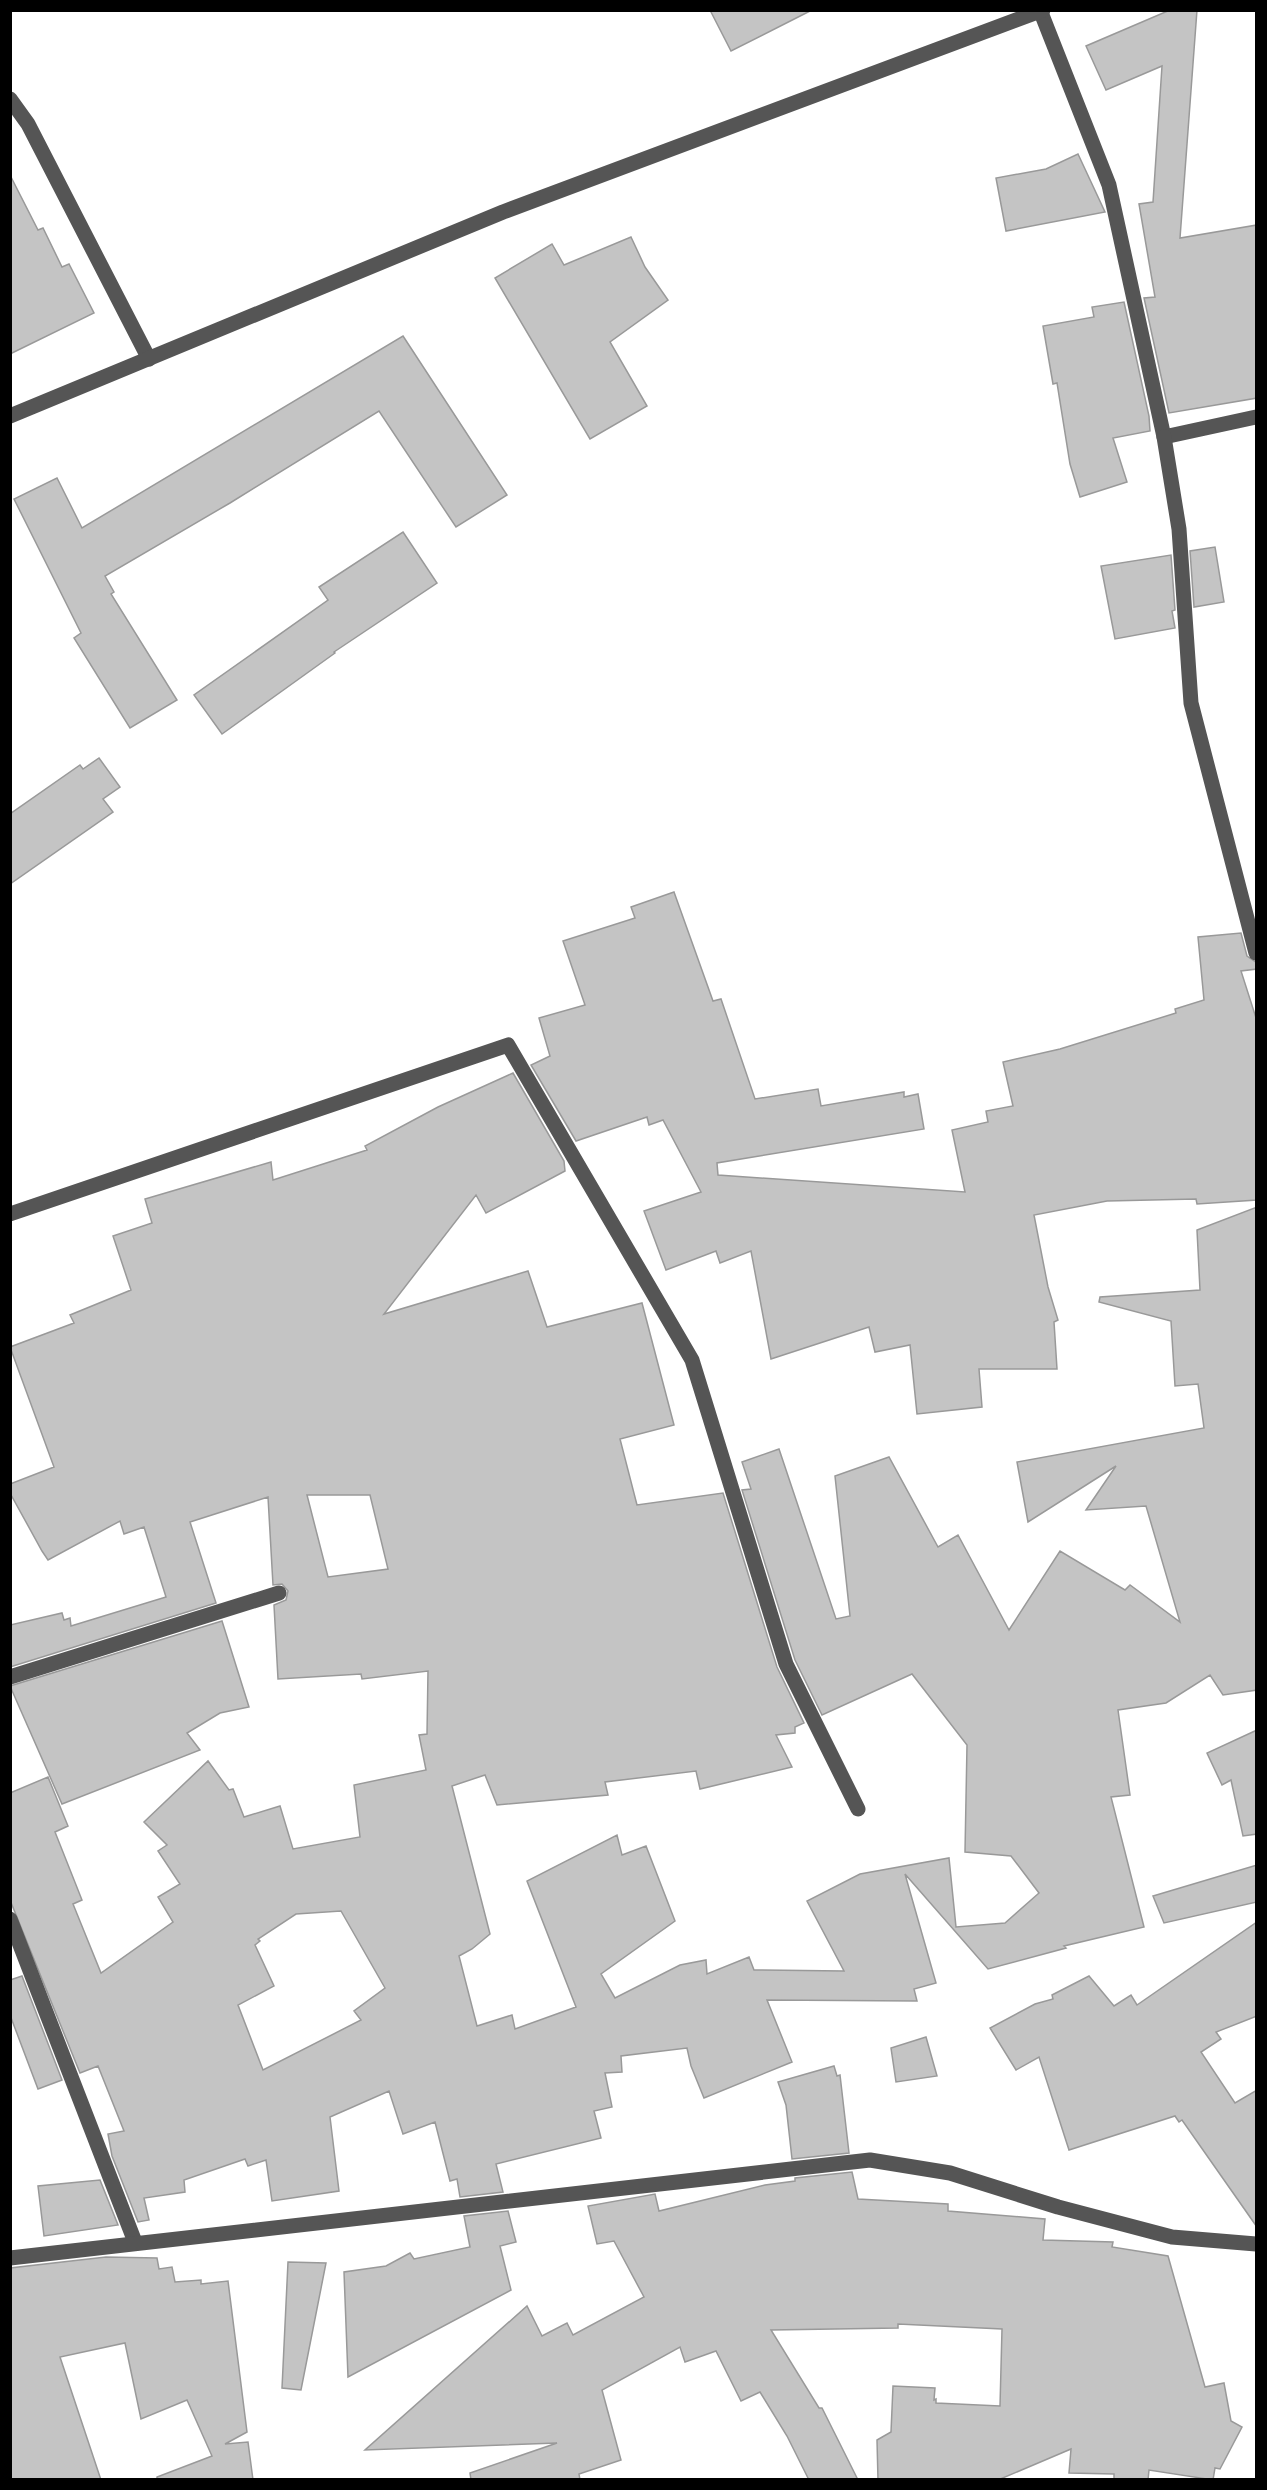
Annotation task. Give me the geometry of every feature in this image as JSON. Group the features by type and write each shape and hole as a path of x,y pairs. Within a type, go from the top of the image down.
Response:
{"street":[{"path":"10,416 503,212 1041,11 1109,185 1164,437 1179,529 1191,703 1253,924 1257,953"},
{"path":"10,99 28,123 149,359"},
{"path":"1164,437 1257,417"},
{"path":"10,1214 508,1045 692,1360 786,1664 858,1809"},
{"path":"10,1677 279,1593"},
{"path":"10,1919 135,2242"},
{"path":"10,2258 870,2160 950,2172 1058,2207 1172,2237 1257,2244"}],"building":[{"path":"710,10 812,10 731,51"},
{"path":"1170,10 1197,10 1180,238 1257,225 1257,398 1169,413 1144,298 1155,297 1139,204 1153,202 1162,66 1106,90 1086,46"},
{"path":"1078,154 1105,212 1006,231 996,178 1046,169"},
{"path":"10,175 38,230 43,228 62,267 69,264 94,313 10,354"},
{"path":"631,237 645,267 668,300 610,342 647,406 590,439 495,278 552,244 564,265"},
{"path":"1124,302 1149,416 1150,431 1113,438 1127,482 1080,497 1070,464 1057,383 1053,384 1043,326 1094,317 1092,307"},
{"path":"403,336 507,495 456,527 379,411 230,503 105,576 114,592 111,594 177,700 130,728 74,638 81,633 14,499 57,478 82,528"},
{"path":"403,532 437,583 334,652 222,734 194,695 328,600 319,587"},
{"path":"1215,547 1224,602 1194,607 1190,551"},
{"path":"1171,555 1175,610 1172,611 1175,628 1115,639 1101,566"},
{"path":"99,758 120,787 103,799 113,812 10,884 10,814 80,765 83,769"},
{"path":"674,892 713,1001 721,999 755,1099 818,1089 821,1106 904,1092 904,1097 918,1094 924,1129 717,1163 718,1175 965,1192 952,1130 988,1122 986,1111 1013,1106 1003,1062 1060,1049 1176,1013 1175,1009 1204,1000 1198,937 1241,933 1247,956 1257,963 1257,969 1241,971 1257,1021 1257,1200 1197,1204 1196,1199 1107,1201 1034,1215 1048,1287 1058,1320 1054,1322 1057,1369 979,1369 982,1407 917,1414 910,1345 875,1352 869,1327 771,1359 751,1251 720,1263 716,1251 666,1270 644,1211 701,1192 663,1120 649,1125 647,1117 576,1141 531,1065 550,1056 539,1018 585,1005 563,941 635,918 631,907"},
{"path":"513,1073 564,1161 565,1171 486,1213 476,1195 384,1314 528,1271 547,1327 642,1303 674,1425 620,1439 637,1505 723,1493 777,1667 804,1723 795,1727 795,1733 776,1735 792,1767 700,1789 696,1771 605,1782 608,1795 497,1805 485,1775 452,1786 490,1934 472,1949 459,1956 477,2026 512,2015 515,2029 576,2007 527,1881 617,1835 622,1855 646,1846 675,1921 601,1974 615,1998 680,1965 706,1960 707,1974 749,1957 754,1970 844,1971 807,1901 860,1874 949,1858 956,1927 1005,1923 1039,1893 1011,1856 965,1852 967,1745 912,1674 822,1715 795,1660 742,1490 751,1489 742,1462 779,1449 836,1619 850,1616 835,1476 889,1457 938,1547 958,1535 1009,1630 1060,1551 1125,1590 1130,1585 1180,1622 1146,1506 1086,1510 1116,1466 1028,1522 1017,1462 1204,1428 1198,1384 1175,1386 1171,1321 1099,1302 1100,1297 1200,1290 1197,1230 1257,1207 1257,1690 1223,1695 1210,1675 1166,1703 1118,1710 1130,1795 1111,1797 1144,1927 1064,1946 1066,1948 988,1969 905,1874 936,1983 914,1989 917,2001 767,2000 792,2062 704,2098 691,2066 687,2048 621,2056 622,2072 605,2073 612,2107 594,2111 601,2138 496,2164 503,2192 460,2197 457,2179 450,2181 435,2122 403,2134 389,2091 330,2117 339,2191 272,2201 266,2160 248,2166 245,2159 184,2180 185,2192 144,2198 149,2220 138,2222 112,2156 108,2134 124,2131 98,2066 80,2073 10,1900 10,1793 48,1777 68,1826 55,1832 82,1900 73,1904 101,1973 173,1922 158,1897 180,1884 158,1851 167,1845 144,1822 208,1761 229,1790 233,1789 244,1817 280,1806 293,1849 360,1837 354,1785 426,1770 419,1735 427,1734 428,1671 362,1679 361,1674 278,1679 274,1605 286,1600 288,1591 282,1584 273,1585 268,1497 190,1522 216,1603 10,1667 10,1625 62,1613 64,1620 70,1618 71,1626 166,1597 144,1527 124,1534 120,1521 48,1560 42,1551 10,1493 10,1484 54,1467 10,1347 74,1323 70,1315 131,1290 113,1236 152,1223 145,1199 271,1162 273,1180 367,1150 365,1146 438,1107","holes":["307,1495 370,1495 388,1569 328,1577","341,1911 385,1988 354,2011 361,2020 263,2070 238,2005 274,1986 255,1945 260,1941 258,1939 296,1914"]},
{"path":"222,1621 249,1707 220,1713 187,1733 200,1750 62,1804 10,1686"},
{"path":"1257,1730 1257,1834 1243,1836 1231,1780 1222,1785 1207,1753"},
{"path":"1257,1865 1257,1902 1164,1923 1153,1896"},
{"path":"1257,1922 1257,2016 1216,2032 1221,2039 1201,2052 1235,2103 1257,2090 1257,2227 1182,2120 1179,2122 1175,2116 1069,2150 1039,2057 1016,2070 990,2028 1035,2004 1053,1999 1052,1995 1089,1976 1114,2006 1131,1995 1137,2005"},
{"path":"22,1976 62,2080 38,2089 10,2015 10,1980"},
{"path":"926,2037 937,2076 896,2082 891,2048"},
{"path":"834,2066 837,2076 840,2075 849,2153 792,2159 786,2105 778,2082"},
{"path":"852,2172 858,2199 948,2204 948,2211 1045,2219 1043,2240 1113,2242 1112,2247 1168,2256 1205,2387 1224,2383 1231,2421 1242,2427 1220,2469 1215,2468 1213,2480 1149,2470 1148,2480 1114,2480 1114,2474 1069,2473 1071,2449 998,2480 878,2480 877,2440 891,2432 893,2386 935,2388 936,2403 1000,2406 1002,2329 898,2324 898,2328 771,2330 819,2408 822,2408 858,2480 809,2480 787,2436 760,2392 741,2401 716,2351 685,2362 680,2347 602,2390 621,2460 579,2474 580,2480 471,2480 470,2473 557,2443 365,2450 527,2306 542,2336 567,2323 573,2335 644,2297 614,2241 597,2244 588,2206 655,2194 659,2211 765,2185 795,2181 795,2178"},
{"path":"100,2180 118,2225 44,2236 38,2186"},
{"path":"508,2211 516,2242 500,2246 511,2290 348,2377 344,2272 386,2266 410,2253 414,2259 470,2247 464,2216"},
{"path":"106,2257 157,2258 159,2269 172,2267 175,2282 201,2280 201,2284 228,2281 247,2432 225,2444 248,2442 253,2480 157,2480 157,2477 212,2456 187,2400 141,2419 125,2343 60,2357 101,2480 10,2480 10,2268"},
{"path":"288,2262 326,2263 301,2390 282,2388"}]}
